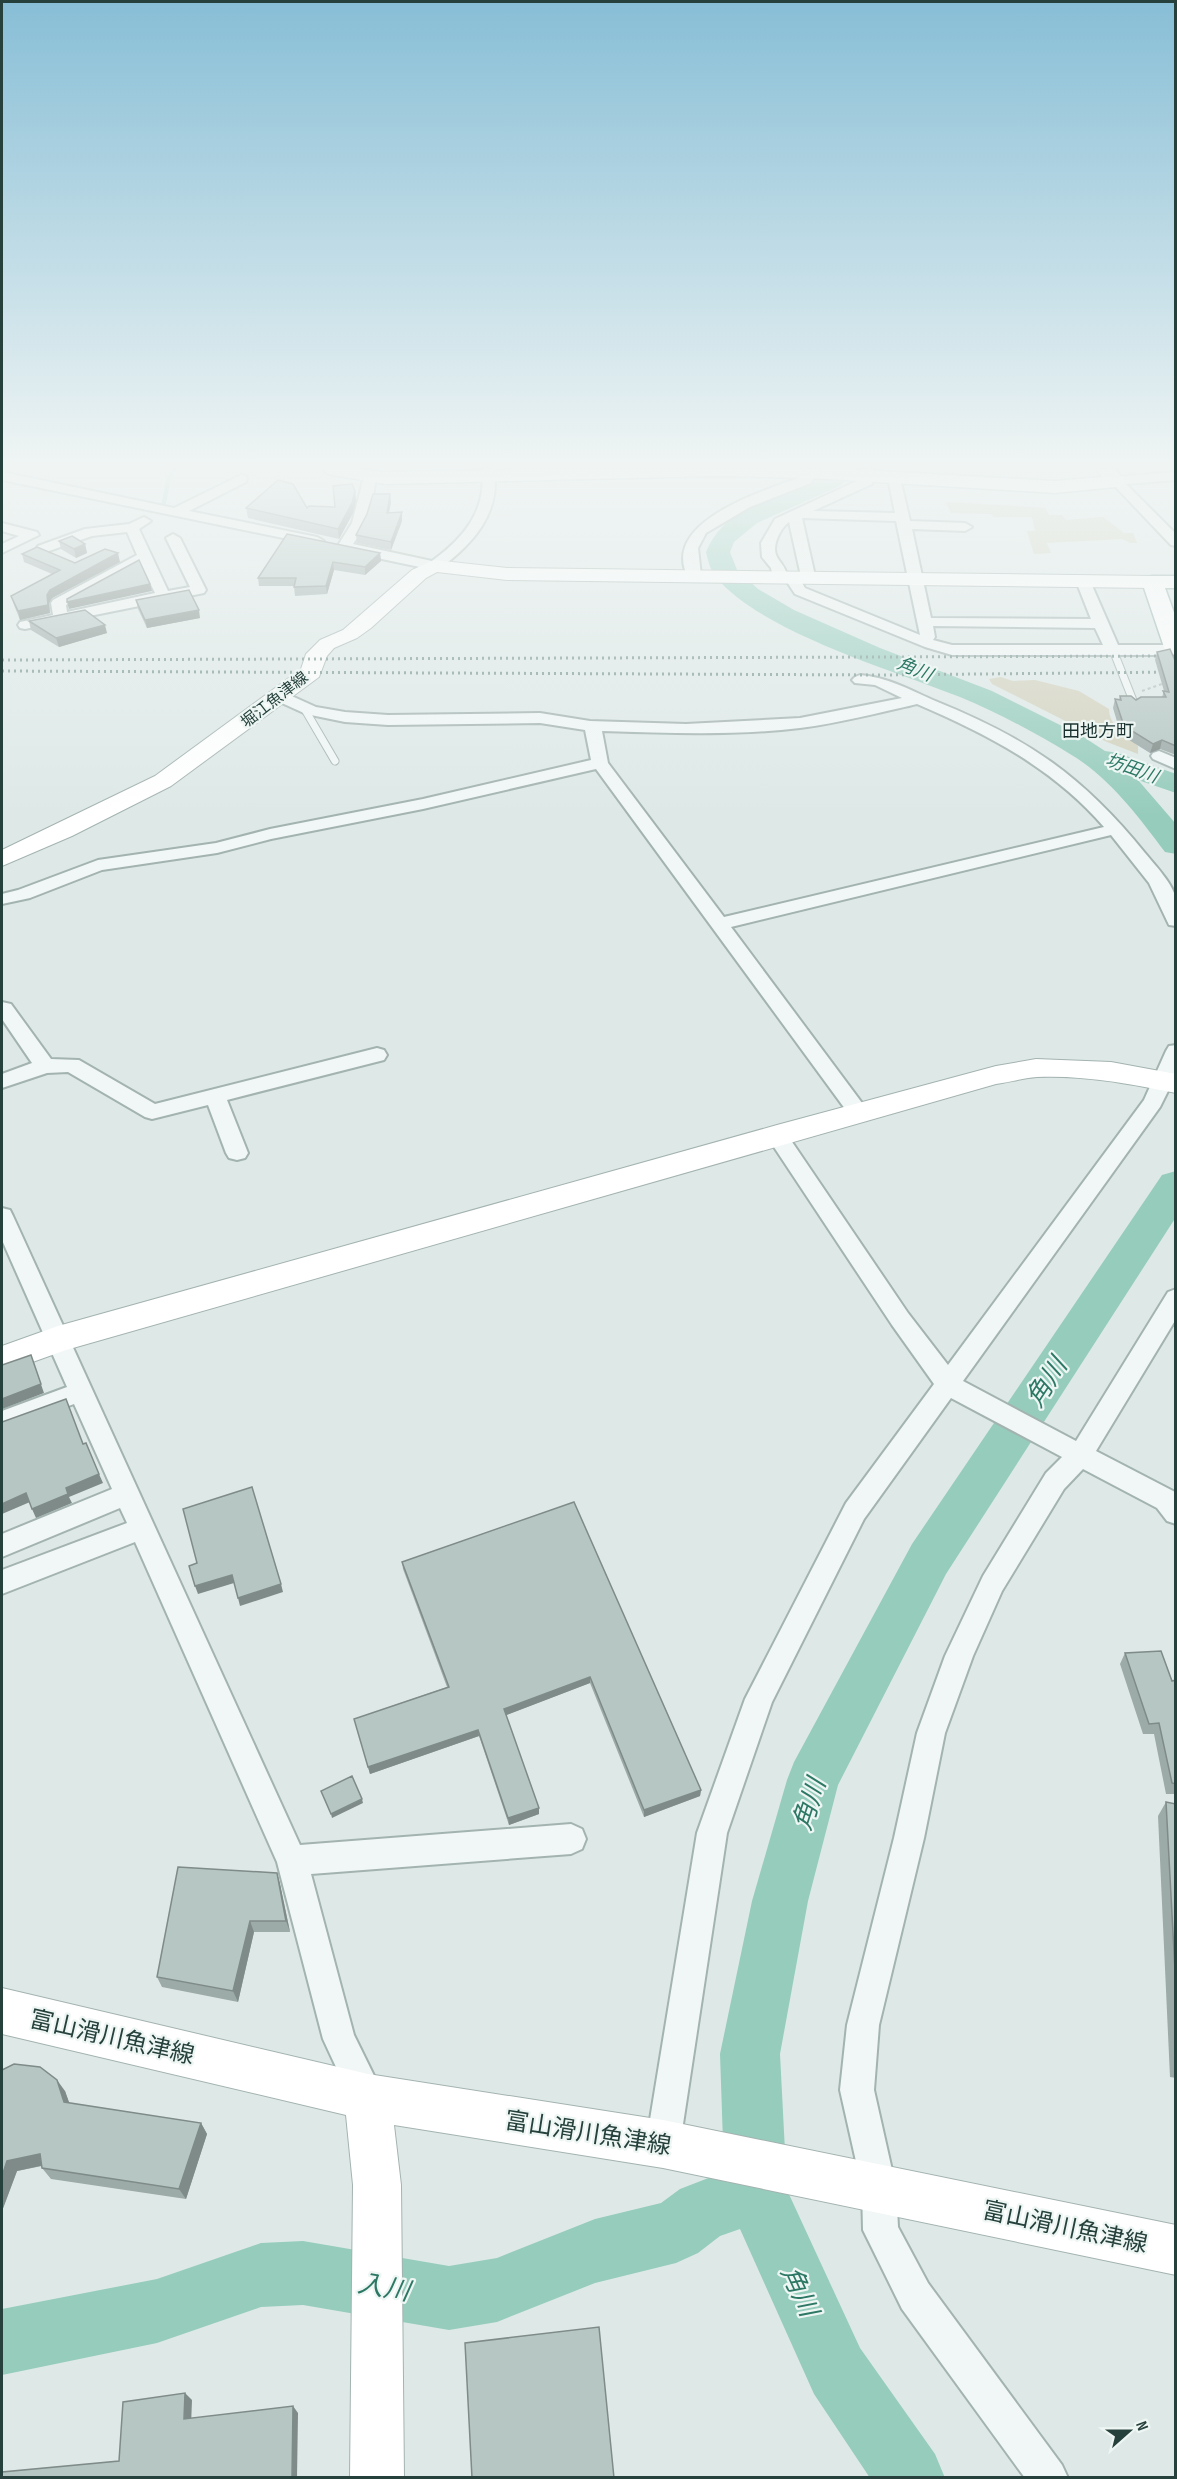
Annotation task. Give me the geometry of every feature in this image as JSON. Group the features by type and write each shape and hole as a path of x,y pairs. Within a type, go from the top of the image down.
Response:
{"main road":[{"name":"堀江魚津線","path":"2,859 163,781 311,672 317,654 327,644 350,634 364,624 407,585"},
{"path":"1153,585 1176,650"},
{"path":"2,1360 58,1339 996,1075 1036,1068 1111,1071 1170,1083"},
{"name":"富山滑川魚津線","path":"2,2012 368,2097 676,2146 1176,2250"},
{"path":"368,2097 377,2186 377,2478"}],"street":[{"path":"61,617 58,603 92,585"},
{"path":"158,585 163,596"},
{"path":"25,624 199,590 196,585"},
{"path":"794,585 800,591 824,603 930,644 952,650 1176,650"},
{"path":"916,585 930,644"},
{"path":"1084,585 1113,650"},
{"path":"925,622 1100,624"},
{"path":"861,680 878,681 995,733 1040,759 1077,788 1136,851 1160,888 1176,921"},
{"path":"279,696 312,711 345,717 388,720 540,718 590,726 722,729 785,725 851,714 918,699"},
{"path":"590,726 594,731 600,763 858,1112"},
{"path":"1159,756 1176,764"},
{"path":"2,900 24,894 98,865 217,848 270,834 423,804 600,763"},
{"path":"719,924 1115,829"},
{"path":"2,1007 45,1066"},
{"path":"676,2146 712,1833 759,1699 855,1511 921,1422 954,1387 1153,1102 1170,1083 1176,1051"},
{"path":"2,1081 45,1066 72,1065 152,1112 377,1055"},
{"path":"215,1096 237,1153"},
{"path":"777,1135 900,1319 954,1387 1172,1500"},
{"path":"2,1216 29,1282 58,1339 292,1861 339,2039 368,2097"},
{"path":"1049,2478 915,2296 881,2230 868,2186 857,2091 863,2025 909,1838 931,1732 959,1656 992,1584 1055,1481 1077,1452 1176,1298"},
{"path":"2,1421 80,1392"},
{"path":"2,1546 126,1494"},
{"path":"2,1582 143,1528"},
{"path":"292,1861 571,1839"}],"lane":[{"path":"1113,650 1132,699"},
{"path":"304,708 335,761"}],"path":[{"path":"1132,699 1176,679"}],"green space":[{"path":"1001,677 1013,681 1035,680 1079,691 1109,709 1115,725 1138,746 1138,754 1107,742 992,684 989,679"}],"building":[{"path":"32,585 60,585 50,590 47,595 48,605 18,611 11,596"},
{"path":"93,585 147,585 67,602 67,599"},
{"path":"295,585 326,585 326,586 294,587"},
{"path":"189,590 199,610 145,620 136,600"},
{"path":"85,610 105,625 56,638 29,621"},
{"path":"1170,649 1176,663 1176,746 1162,740 1153,744 1124,726 1115,699 1121,700 1120,696 1131,696 1136,700 1141,697 1166,697 1163,691 1169,692 1157,652"},
{"path":"31,1355 41,1384 2,1399 2,1365"},
{"path":"66,1399 83,1444 86,1443 99,1474 66,1488 68,1494 32,1509 26,1493 2,1504 2,1422"},
{"path":"252,1487 281,1584 238,1598 232,1575 195,1586 189,1566 197,1563 183,1509"},
{"path":"574,1502 701,1790 644,1810 590,1677 504,1709 539,1808 508,1818 478,1730 368,1767 354,1719 449,1687 402,1562"},
{"path":"1161,1651 1172,1681 1176,1680 1176,1784 1172,1783 1159,1723 1149,1724 1125,1653"},
{"path":"352,1776 362,1799 331,1814 321,1791"},
{"path":"1166,1802 1176,1804 1176,1989"},
{"path":"178,1867 277,1873 286,1921 250,1921 233,1991 157,1977"},
{"path":"14,2064 40,2067 57,2080 64,2102 201,2123 179,2189 42,2168 40,2154 7,2161 2,2176 2,2070"},
{"path":"599,2327 614,2478 472,2478 465,2343"},
{"path":"185,2393 184,2419 293,2406 292,2478 2,2478 2,2472 119,2461 123,2402"}],"waterway":[{"name":"角川","path":"739,585 749,594 784,615 826,635 948,682 1013,712 1080,747 1102,763 1125,785 1176,845"},
{"name":"坊田川","path":"1108,759 1176,784"},
{"name":"角川","path":"756,2193 750,2054 780,1901 813,1780 929,1559 1176,1185"},
{"name":"入川","path":"2,2342 157,2311 261,2275 303,2273 449,2298 497,2290 595,2251 676,2231 702,2211 756,2193"},
{"name":"角川","path":"756,2193 837,2371 911,2478"}],"railway":[{"path":"2,660 1176,656"},
{"path":"2,671 882,675 1176,672"}],"district":[{"name":"田地方町","path":"1098,731"}]}
